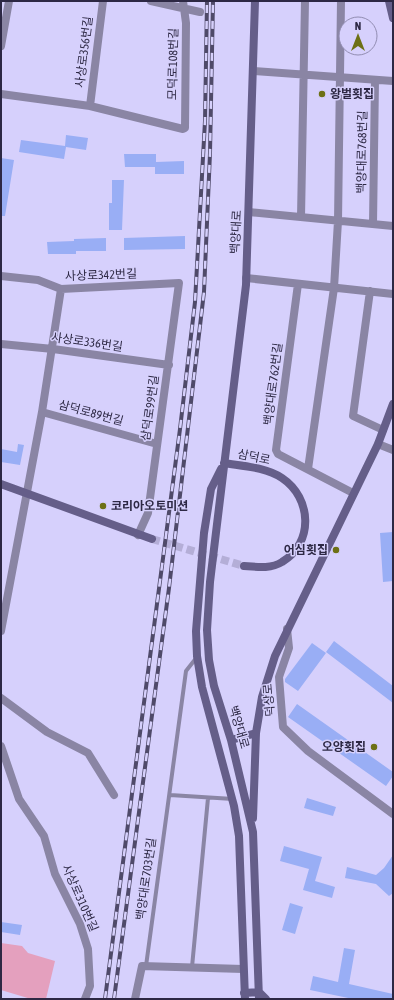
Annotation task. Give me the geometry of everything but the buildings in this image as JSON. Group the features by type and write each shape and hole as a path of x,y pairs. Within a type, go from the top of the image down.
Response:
{"main road":[{"name":"백양대로","path":"255,1 254,71 246,278 238,358 210,582 207,630 209,660 214,686 231,740 253,832 259,996"},
{"path":"389,1 393,18"},
{"name":"덕상로","path":"231,740 256,733 262,697 269,671 287,629 378,444 393,404"},
{"name":"백양대로","path":"224,463 211,490 204,533 196,631 197,656 202,687 233,799 240,836 244,996"},
{"name":"삼덕로","path":"224,463 269,472 281,477 295,490 302,500 306,512 304,534 299,546 292,555 273,566 260,568 244,566"},
{"path":"1,484 152,539"},
{"path":"253,832 252,792 256,733"},
{"path":"244,996 259,996 266,999"}],"street":[{"path":"1,46 9,1"},
{"name":"사상로356번길","path":"90,106 103,1"},
{"path":"150,1 184,5 200,12"},
{"path":"301,217 306,1"},
{"name":"백양대로768번길","path":"334,288 338,221 341,1"},
{"name":"모덕로108번길","path":"184,5 186,23 185,128"},
{"path":"254,71 393,81"},
{"name":"백양대로768번길","path":"373,224 375,80"},
{"name":"사상로356번길","path":"1,94 90,106 185,128"},
{"path":"249,212 393,226"},
{"name":"사상로342번길","path":"1,276 38,280 61,289 179,283"},
{"path":"246,278 393,294"},
{"name":"삼덕로99번길","path":"138,535 148,513 179,283"},
{"name":"백양대로762번길","path":"298,284 276,450 278,454 353,493"},
{"path":"308,470 334,288"},
{"name":"삼덕로89번길","path":"1,631 42,412 53,349 61,289"},
{"path":"370,292 353,416 383,430"},
{"name":"사상로336번길","path":"1,344 53,349 169,365"},
{"name":"삼덕로89번길","path":"42,412 157,444"},
{"path":"378,444 393,450"},
{"name":"덕상로","path":"287,629 289,648 279,677 283,727 308,751 393,814"},
{"path":"1,698 47,732 88,753 114,795"},
{"name":"사상로310번길","path":"1,746 19,799 44,836 54,874 80,924 88,949 90,986 85,999"},
{"name":"백양대로703번길","path":"136,999 142,966 146,966"},
{"path":"146,966 243,969"}],"lane":[{"path":"197,656 186,670 170,795 233,799"},
{"name":"백양대로703번길","path":"146,966 170,795"},
{"path":"192,968 208,798"}],"shaded area":[{"path":"1,943 22,946 28,953 55,961 46,999 31,999 1,990"}],"tunnel":[{"path":"152,539 244,566"}],"railway":[{"path":"105,999 180,429 195,302 205,121 207,1"},
{"path":"114,999 169,588 204,292 210,153 213,1"}],"place":[{"name":"왕벌횟집","path":"322,94"},
{"name":"코리아오토미션","path":"103,506"},
{"name":"어심횟집","path":"336,550"},
{"name":"오양횟집","path":"374,747"}]}
